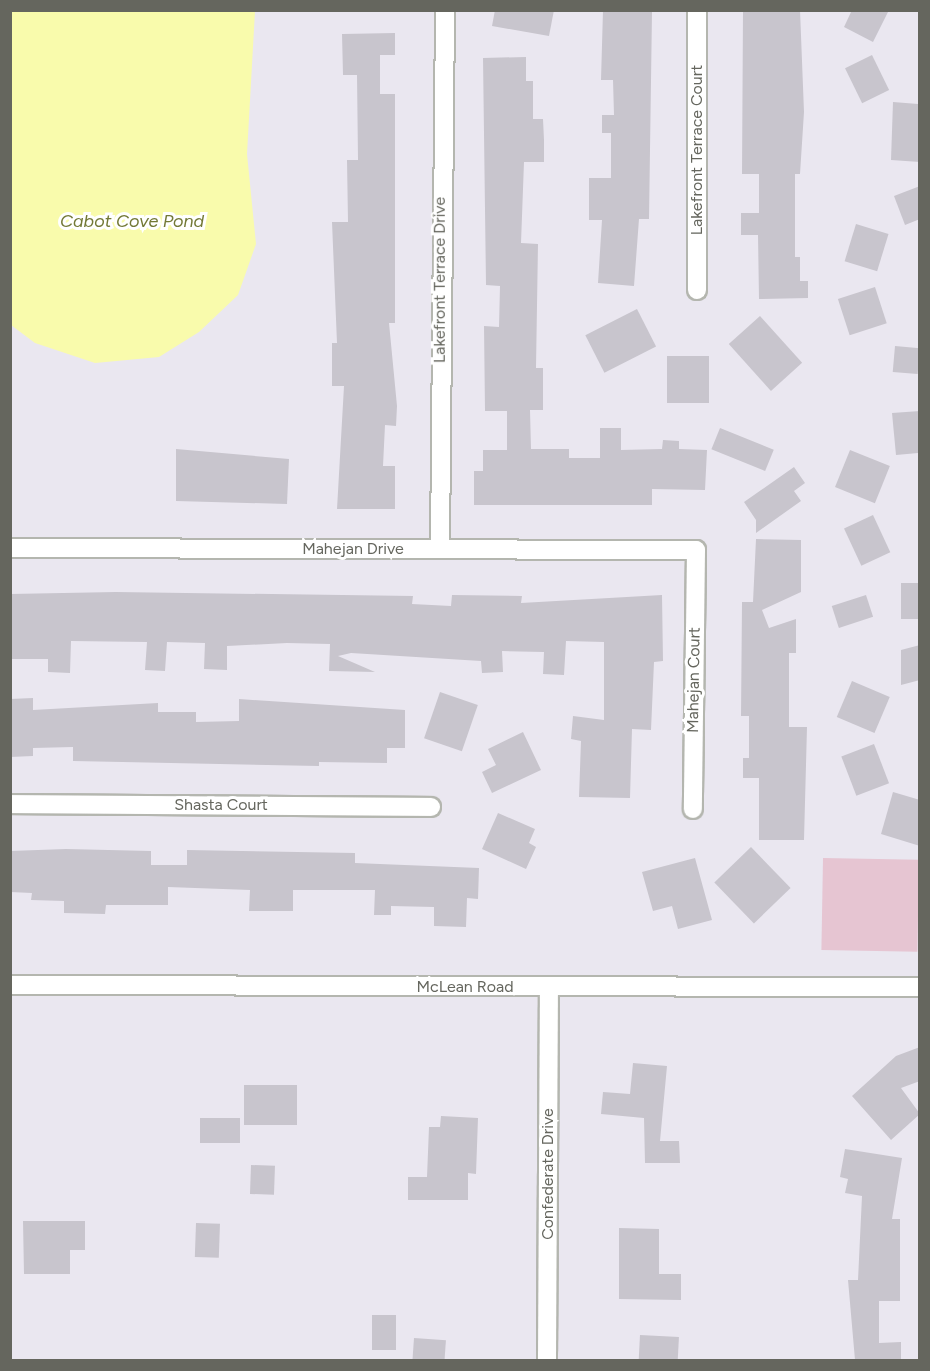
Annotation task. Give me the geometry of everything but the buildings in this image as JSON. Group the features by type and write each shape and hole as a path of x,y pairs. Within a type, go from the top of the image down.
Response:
{"street":[{"name":"Lakefront Terrace Drive","path":"440,549 444,10"},
{"name":"Lakefront Terrace Court","path":"697,10 697,290"},
{"name":"Mahejan Drive","path":"10,548 696,550"},
{"name":"Mahejan Court","path":"693,809 696,550"},
{"name":"Shasta Court","path":"10,804 431,807"},
{"name":"McLean Road","path":"10,985 920,987"},
{"name":"Confederate Drive","path":"548,1360 549,987"}],"shaded area":[{"path":"823,858 919,860 917,952 821,950"}],"water":[{"name":"Cabot Cove Pond","path":"10,11 255,11 247,154 256,244 238,295 199,332 159,357 95,363 35,343 11,325"}]}
